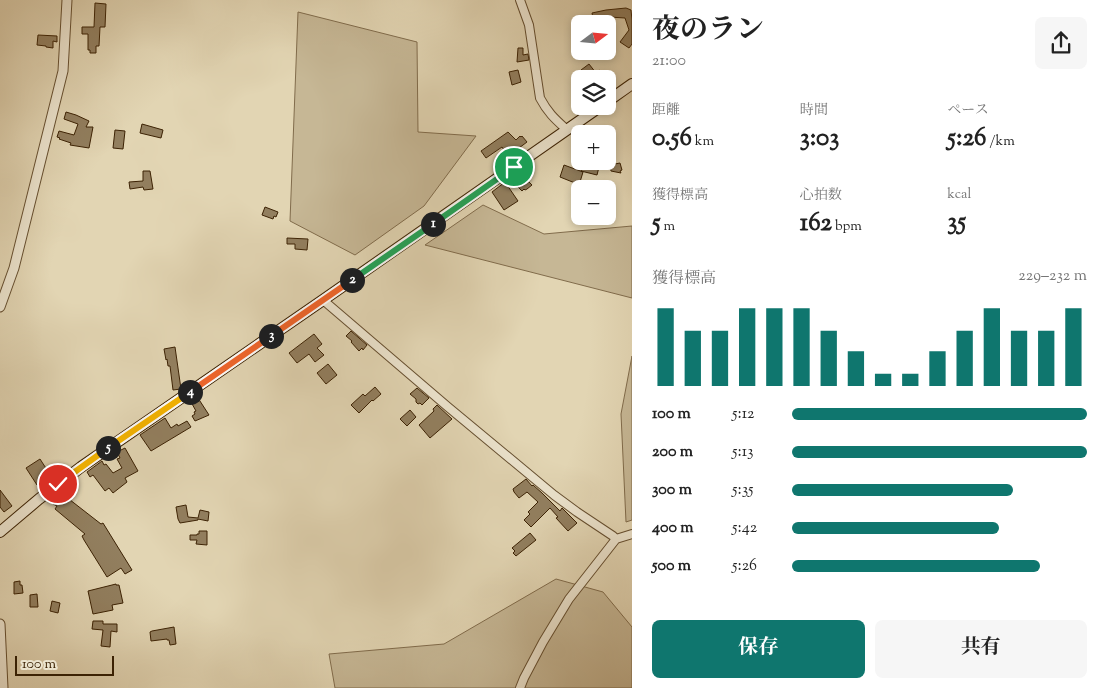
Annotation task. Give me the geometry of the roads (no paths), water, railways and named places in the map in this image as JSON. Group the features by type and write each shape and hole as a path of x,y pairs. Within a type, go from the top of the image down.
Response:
{"main road":[{"path":"616,95 632,84"},
{"path":"0,532 39,498 80,467 588,115"}],"street":[{"path":"0,307 14,268 63,72 66,0"},
{"path":"520,0 529,25 540,98 546,109 567,130"},
{"path":"323,300 448,408 576,512 616,539"},
{"path":"520,688 543,642 569,599 616,539 632,534"},
{"path":"0,624 3,688"}]}
